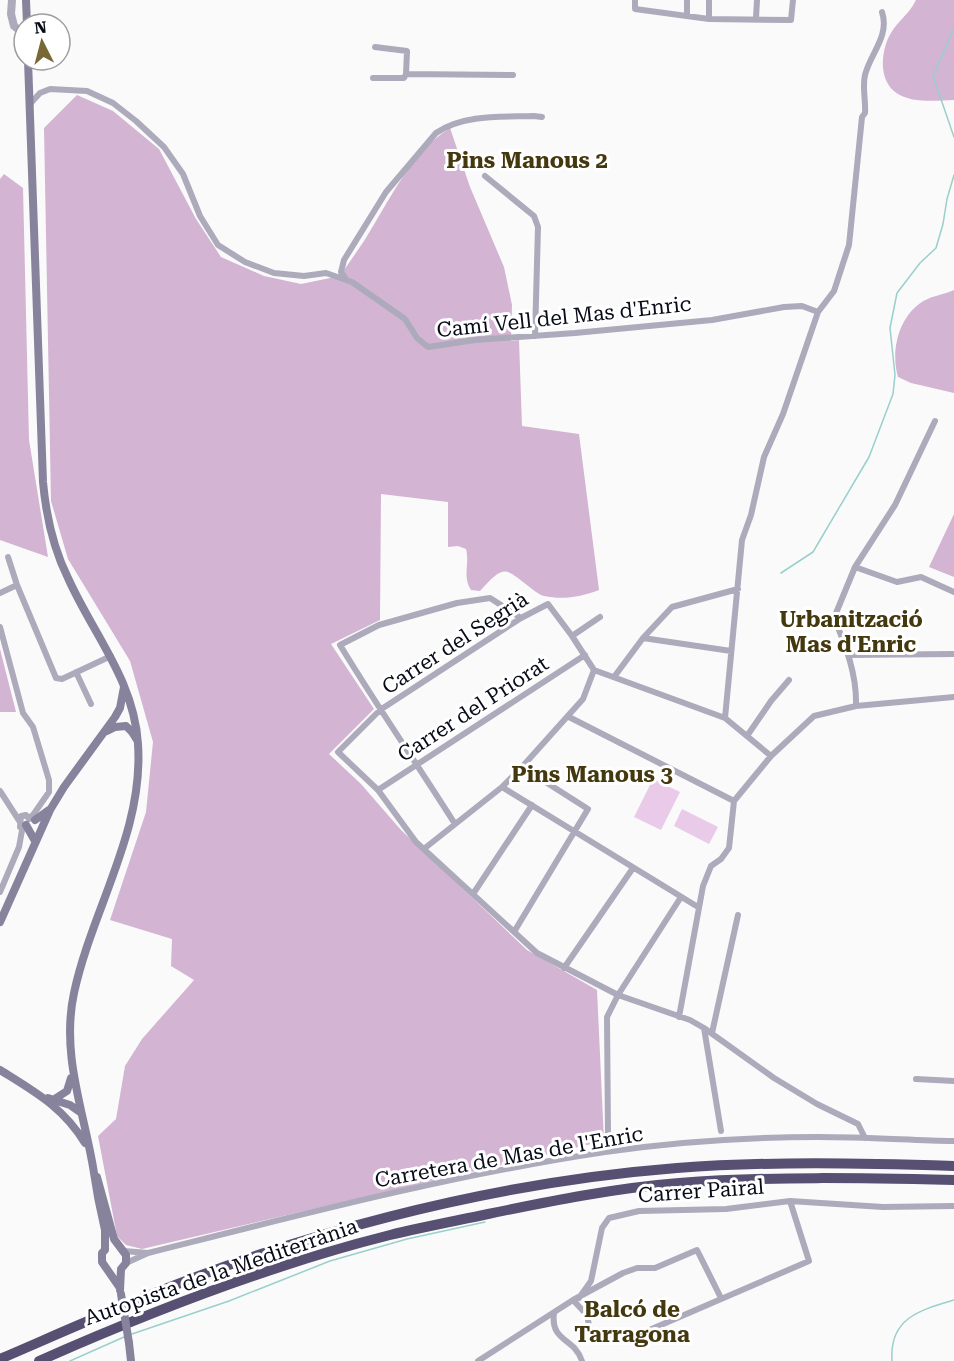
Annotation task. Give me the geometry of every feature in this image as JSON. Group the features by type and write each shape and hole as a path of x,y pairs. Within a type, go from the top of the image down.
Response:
{"highway":[{"name":"Autopista de la Mediterrània","path":"0,1359 126,1305 260,1254 388,1217 520,1188 676,1168 744,1164 842,1163 954,1166"},
{"name":"Autopista de la Mediterrània","path":"39,1361 120,1325 328,1252 391,1234 582,1195 688,1182 742,1179 954,1180"}],"main road":[{"path":"29,72 44,496 54,544 68,579 124,683 134,716 138,743 139,778 131,822 80,968 69,1033 72,1071 88,1149 100,1184 111,1230 121,1249 124,1266 120,1291 131,1361"},
{"path":"0,922 40,828 64,787 106,732 116,715 122,700 124,683"},
{"path":"116,715 125,711 134,716"},
{"path":"116,715 117,724 132,732 138,743"},
{"path":"106,732 130,723 134,716"},
{"path":"26,822 50,810"},
{"path":"26,822 40,828"},
{"path":"26,822 35,841"},
{"path":"0,1070 39,1095 70,1120 88,1149"},
{"path":"53,1100 67,1091 72,1071"},
{"path":"39,1095 75,1107 81,1113"},
{"path":"93,1168 94,1187 105,1230 105,1250"},
{"path":"120,1291 102,1262 102,1253 112,1246 121,1249"},
{"path":"107,1269 116,1271 124,1266"}],"street":[{"path":"12,0 12,18"},
{"path":"635,0 634,9 709,19 791,20 793,0"},
{"path":"687,0 687,15"},
{"path":"709,0 709,19"},
{"path":"756,18 757,0"},
{"path":"725,718 742,540 751,515 764,457 783,414 819,312 834,291 849,246 862,117 865,113 865,77 884,27 882,12"},
{"path":"373,78 399,79 404,78 406,74 407,51 375,46"},
{"path":"406,74 513,75"},
{"name":"Camí Vell del Mas d'Enric","path":"30,104 40,93 50,89 87,91 113,103 164,147 183,174 200,216 218,245 245,262 274,273 304,276 326,273 345,278 405,319 417,338 428,347 475,340 712,320 784,307 802,306 819,312"},
{"path":"345,278 341,272 344,260 386,192 436,133 446,126 480,118 542,117"},
{"path":"485,176 534,216 538,227 535,336"},
{"path":"856,706 849,655 834,618 855,567 895,505 935,422"},
{"path":"8,557 17,585 56,678 62,679 111,656"},
{"path":"855,567 897,582 921,577 954,592"},
{"path":"0,593 17,585"},
{"path":"614,677 643,638 672,607 738,589"},
{"path":"455,824 340,645 379,625 468,601 490,598 521,618"},
{"name":"Carrer del Segrià","path":"378,790 338,752 380,710 521,618 548,604 572,636"},
{"path":"600,617 572,636 594,670 725,718 771,756"},
{"path":"0,627 23,713 33,727 50,780 49,792 26,822 19,847 0,892"},
{"path":"643,638 731,651"},
{"path":"849,655 954,654"},
{"name":"Carrer del Priorat","path":"378,790 585,655"},
{"path":"425,848 502,787 522,767 583,699 594,670"},
{"path":"76,672 91,704"},
{"path":"747,736 771,701 789,680"},
{"path":"680,1017 703,886 711,866 721,859 729,848 734,801 771,756 814,716 856,706 954,697"},
{"path":"569,717 734,801"},
{"path":"514,932 588,809 522,767"},
{"path":"502,787 698,907"},
{"path":"378,790 416,842 537,953 618,995 704,1028 774,1078 817,1104 858,1124 865,1138"},
{"path":"0,791 13,811 26,822"},
{"path":"473,894 532,805"},
{"path":"564,968 633,867"},
{"path":"0,872 9,870"},
{"path":"606,1152 608,1135 607,1017 618,995 681,897"},
{"path":"712,1033 738,915"},
{"path":"704,1028 721,1131"},
{"path":"915,1079 954,1081"},
{"name":"Carretera de Mas de l'Enric","path":"148,1253 321,1209 529,1165 606,1152 722,1141 818,1137 954,1141"},
{"path":"576,1299 587,1315 591,1336 601,1338 647,1331 809,1261 790,1201"},
{"name":"Carrer Pairal","path":"576,1299 591,1281 602,1228 609,1218 639,1211 726,1209 790,1201 883,1207 954,1206"},
{"path":"121,1249 148,1253"},
{"path":"478,1361 576,1299 623,1273 637,1268 654,1268 697,1250 721,1298"},
{"path":"124,1266 148,1253"},
{"path":"554,1313 553,1324 559,1336 571,1344 582,1361"}],"shaded area":[{"path":"916,0 954,0 954,100 910,99 892,89 886,80 883,64 887,41"},
{"path":"77,95 113,111 159,149 196,219 221,257 264,276 301,284 340,276 412,164 423,150 450,128 470,187 504,267 512,305 511,341 519,340 522,426 579,434 599,590 572,597 544,596 516,576 505,572 495,576 480,591 471,590 467,580 466,549 458,546 448,547 448,502 381,494 380,620 331,644 374,709 329,754 361,784 401,830 527,950 597,990 604,1141 142,1249 126,1245 117,1236 98,1136 116,1119 125,1066 142,1039 194,980 171,966 172,939 110,920 146,812 153,742 130,661 68,559 51,501 44,128"},
{"path":"4,174 23,188 29,440 48,557 0,540 0,179"},
{"path":"954,290 954,393 911,383 898,377 896,348 905,319 923,301"},
{"path":"954,514 954,577 929,567"},
{"path":"0,649 16,712 0,712"},
{"path":"653,779 680,792 661,830 634,817"},
{"path":"682,809 718,827 709,844 674,826"}],"waterway":[{"path":"954,28 933,76 954,137"},
{"path":"781,573 813,552 869,457 893,394 895,375 890,328 897,293 920,263 936,248 954,175"},
{"path":"132,1334 229,1301 330,1261 407,1239 485,1222"},
{"path":"892,1361 892,1346 901,1325 919,1312 954,1300"},
{"path":"70,1361 124,1337"}],"district":[{"name":"Pins Manous 2","path":"527,160"},
{"name":"Urbanització Mas d'Enric","path":"851,632"},
{"name":"Pins Manous 3","path":"592,774"},
{"name":"Balcó de Tarragona","path":"632,1322"}]}
